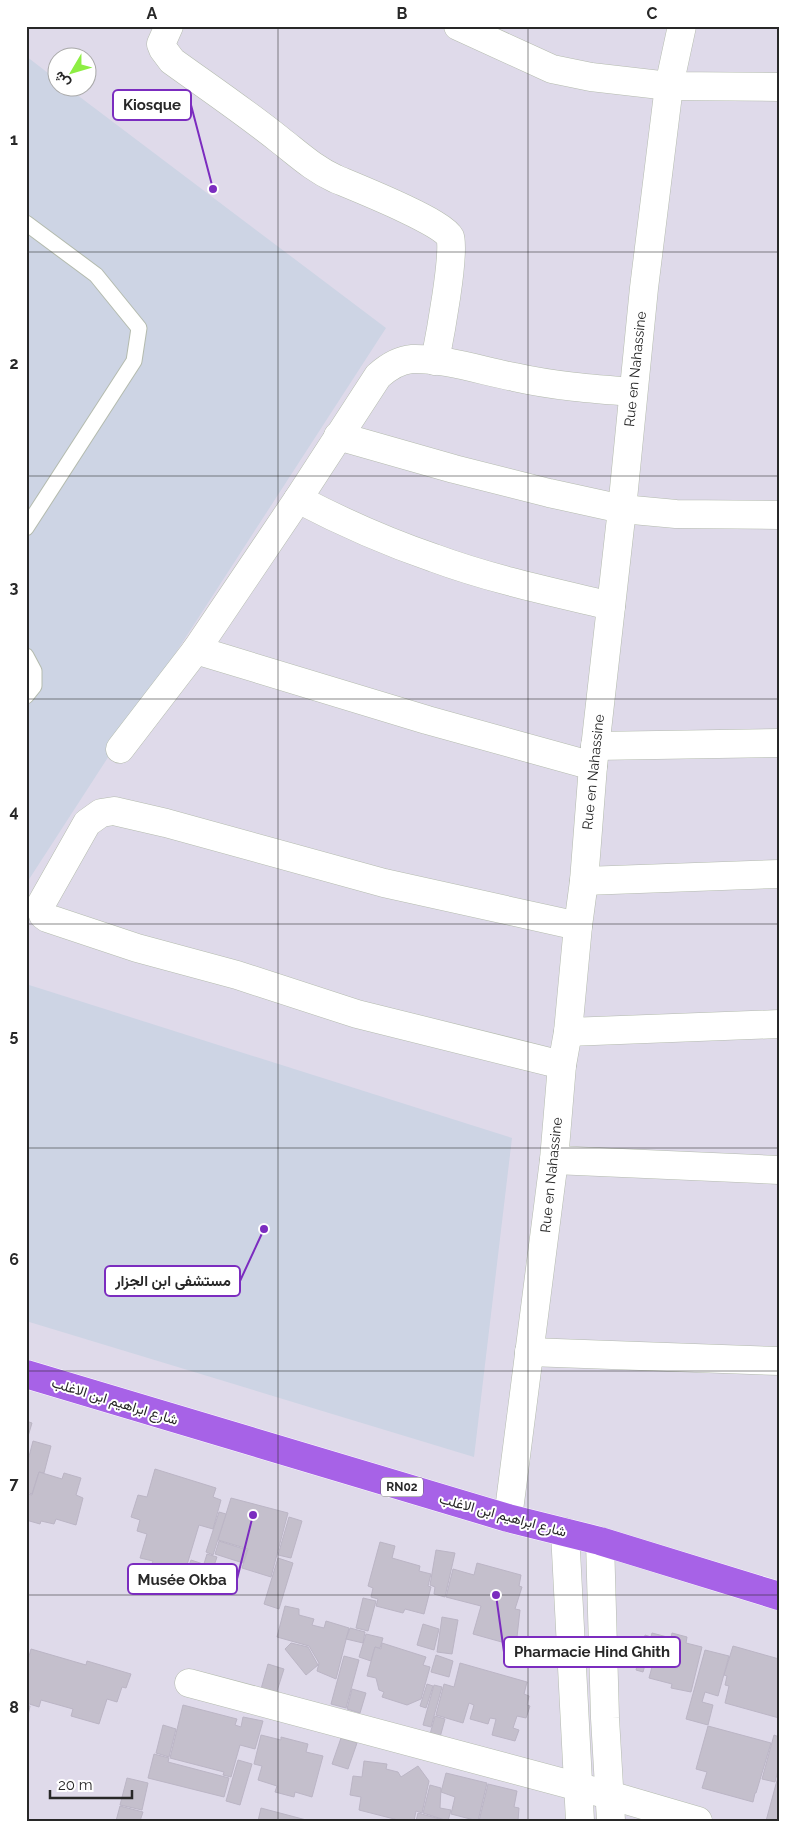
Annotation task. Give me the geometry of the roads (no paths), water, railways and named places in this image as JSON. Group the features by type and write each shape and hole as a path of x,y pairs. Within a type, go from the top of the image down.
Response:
{"main road":[{"name":"شارع ابراهيم ابن الاغلب","path":"26,1374 508,1518 600,1541 779,1596"}],"street":[{"path":"169,26 161,44 172,60 300,156 333,178 418,216 449,234 452,240 451,260 435,361"},
{"path":"458,26 552,69 590,77 669,86 779,87"},
{"name":"Rue en Nahassine","path":"508,1518 554,1160 562,1065 568,1032 584,881 594,756 622,509 644,288 669,86 682,26"},
{"path":"120,750 196,650 378,376 386,368 412,359 435,361 548,384 633,392"},
{"path":"338,436 454,469 622,509 676,514 779,515"},
{"path":"298,499 372,534 435,559 533,587 611,606"},
{"path":"196,650 344,695 594,756 779,743"},
{"path":"562,1065 357,1014 237,976 137,948 47,918 43,915 40,906 87,823 101,812 114,811 166,823 384,883 578,926"},
{"path":"584,881 779,874"},
{"path":"568,1032 779,1024"},
{"path":"554,1160 779,1170"},
{"path":"529,1352 779,1361"},
{"path":"565,1532 580,1821"},
{"path":"600,1541 610,1808"},
{"path":"189,1683 578,1786 610,1808 698,1821"}],"lane":[{"path":"26,223 96,275 139,328 134,361 26,528"},
{"path":"26,656 34,671 34,686 26,696"}],"place":[{"name":"Kiosque","path":"213,189"},
{"name":"مستشفى ابن الجزار","path":"264,1229"},
{"name":"Musée Okba","path":"253,1515"},
{"name":"Pharmacie Hind Ghith","path":"496,1595"}]}
